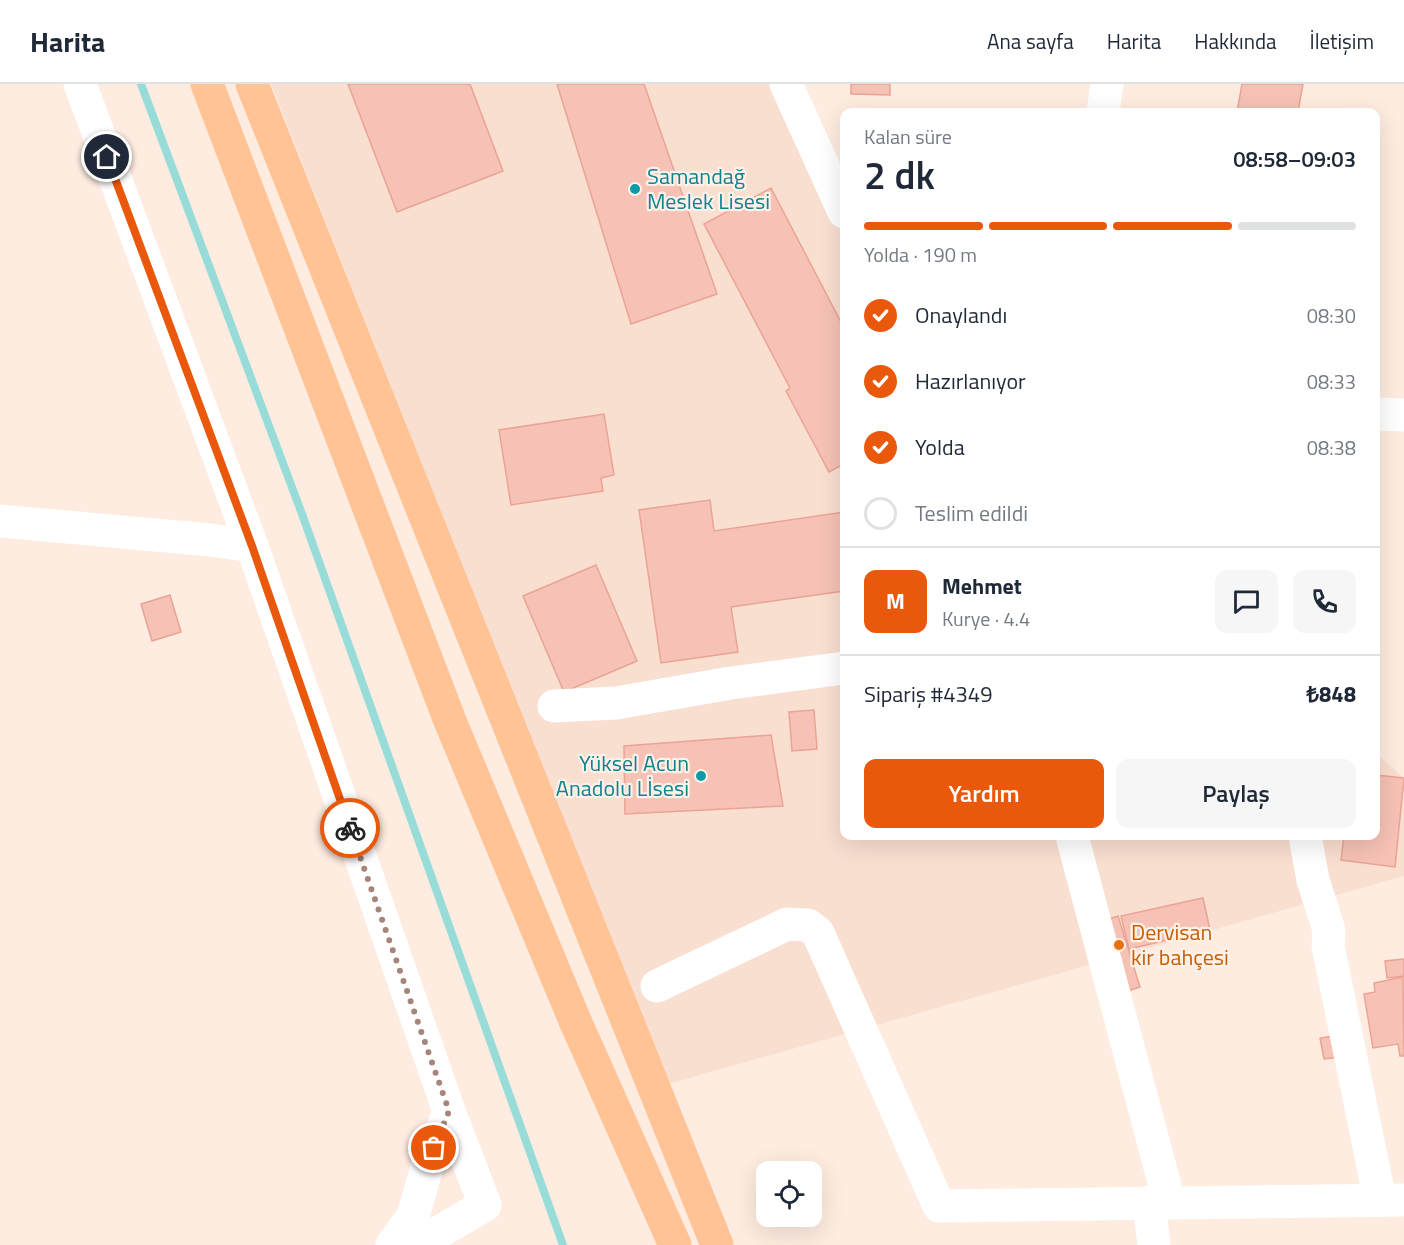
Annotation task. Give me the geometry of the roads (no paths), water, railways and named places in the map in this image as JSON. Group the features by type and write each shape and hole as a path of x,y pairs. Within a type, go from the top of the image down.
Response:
{"main road":[{"path":"207,84 450,721 576,1023 675,1245"},
{"path":"252,84 717,1245"}],"street":[{"path":"80,84 252,546 449,1111 485,1205 417,1245"},
{"path":"786,84 840,203"},
{"path":"1104,108 1107,84"},
{"path":"1380,414 1404,414"},
{"path":"0,521 211,540 252,546"},
{"path":"554,706 616,703 731,683 840,669"},
{"path":"1073,840 1159,1202 1154,1245"},
{"path":"657,986 787,924 808,925 818,933 939,1206 1392,1200 1328,946 1329,930 1313,880 1306,840"},
{"path":"392,1245 413,1215 427,1167 449,1111"}],"waterway":[{"path":"141,84 302,514 563,1245"}],"place":[{"name":"Samandağ Meslek Lisesi","path":"635,189"},
{"name":"Yüksel Acun Anadolu Lİsesi","path":"701,776"},
{"name":"Dervisan kir bahçesi","path":"1119,945"}]}
